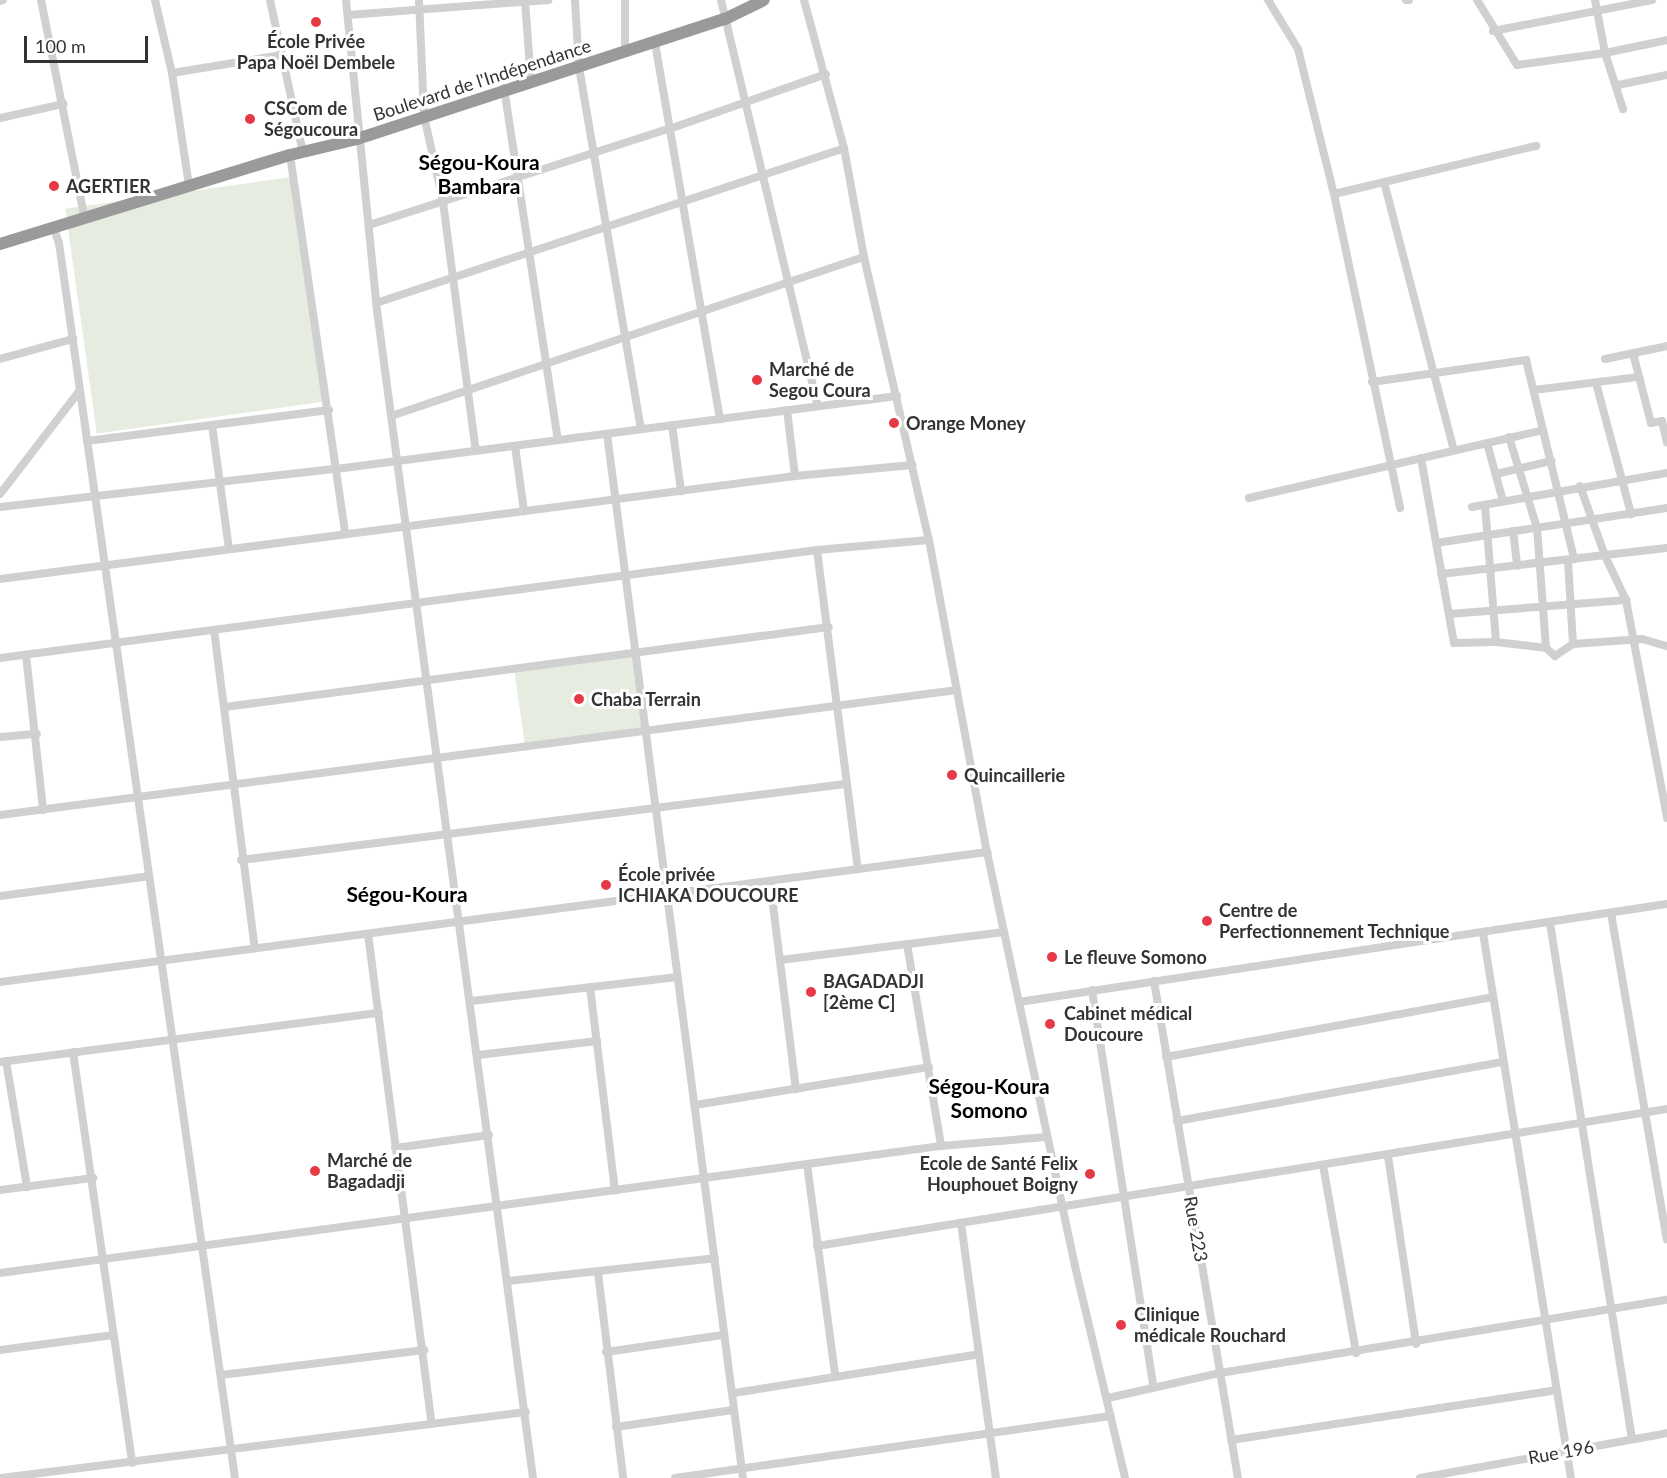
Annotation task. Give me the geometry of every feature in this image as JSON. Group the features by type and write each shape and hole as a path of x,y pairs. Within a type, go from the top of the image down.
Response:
{"highway":[{"name":"Boulevard de l'Indépendance","path":"0,244 84,216 290,155 357,139 504,88 655,43 725,19 765,0"}],"street":[{"path":"41,0 84,216"},
{"path":"155,0 172,73 189,185"},
{"path":"270,0 303,152"},
{"path":"346,0 357,139 369,225 376,303 394,415 429,679 436,758 471,1001 533,1478"},
{"path":"419,0 424,116 443,201 451,278 476,451"},
{"path":"348,15 548,0"},
{"path":"575,0 579,67 596,152 640,429"},
{"path":"625,0 625,52"},
{"path":"721,0 818,406"},
{"path":"804,0 826,74 844,148 864,257 929,540 987,852 1047,1137 1125,1478"},
{"path":"1268,0 1298,49 1334,195 1400,508"},
{"path":"1477,0 1493,31 1517,65 1605,54 1667,40"},
{"path":"1594,0 1605,54 1618,85 1623,109"},
{"path":"1493,31 1652,0"},
{"path":"525,1 531,81"},
{"path":"655,43 672,128 720,419"},
{"path":"172,73 282,55"},
{"path":"369,225 672,128 826,74"},
{"path":"1618,85 1667,75"},
{"path":"504,88 520,176 558,440"},
{"path":"0,118 63,104"},
{"path":"1334,195 1536,146"},
{"path":"376,303 844,148"},
{"path":"290,155 329,410 345,534"},
{"path":"1384,182 1454,450"},
{"path":"53,226 59,243 73,339 235,1478"},
{"path":"394,415 864,257"},
{"path":"0,359 73,339"},
{"path":"1605,359 1667,346"},
{"path":"1633,353 1651,423 1662,421 1667,441"},
{"path":"1372,382 1526,360 1565,523 1571,560 1569,605 1573,644"},
{"path":"1534,390 1639,377"},
{"path":"1596,383 1631,514"},
{"path":"0,494 80,390"},
{"path":"0,507 336,469 897,396"},
{"path":"87,441 329,410"},
{"path":"787,410 795,476"},
{"path":"212,425 228,549"},
{"path":"672,425 681,491"},
{"path":"1249,498 1543,430"},
{"path":"607,434 653,808 667,894 723,1335 734,1393 733,1410 742,1473"},
{"path":"1509,438 1537,528 1545,606 1546,648"},
{"path":"1487,443 1503,501"},
{"path":"515,446 524,511"},
{"path":"1421,458 1454,643 1496,642 1546,648 1555,656 1573,644 1632,642 1642,639 1667,646"},
{"path":"1496,474 1551,460"},
{"path":"0,579 795,476 912,465"},
{"path":"1472,507 1557,490 1667,473"},
{"path":"1580,486 1605,556 1626,600 1632,642 1667,818"},
{"path":"1485,505 1496,642"},
{"path":"1436,543 1667,508"},
{"path":"1513,531 1517,566"},
{"path":"0,658 817,550 929,540"},
{"path":"1442,574 1667,548"},
{"path":"817,550 829,627 835,706 858,869"},
{"path":"1449,614 1626,600"},
{"path":"225,707 829,627"},
{"path":"214,630 225,707 241,860 255,948"},
{"path":"26,655 37,734 44,810"},
{"path":"0,815 957,690"},
{"path":"0,737 37,734"},
{"path":"241,860 845,784"},
{"path":"0,982 987,852"},
{"path":"0,896 149,876"},
{"path":"770,881 796,1089"},
{"path":"1019,1002 1667,904"},
{"path":"1611,913 1667,1239"},
{"path":"1550,923 1632,1439"},
{"path":"780,960 1004,932"},
{"path":"1483,933 1571,1478"},
{"path":"368,934 432,1424"},
{"path":"907,944 941,1146"},
{"path":"471,1001 678,977"},
{"name":"Rue 223","path":"1154,981 1238,1478"},
{"path":"590,987 615,1190"},
{"path":"1092,990 1126,1197 1152,1385"},
{"path":"1167,1057 1493,997"},
{"path":"27,1186 3,1061 379,1013"},
{"path":"478,1055 597,1041"},
{"path":"73,1052 93,1178 132,1463"},
{"path":"1177,1121 1503,1062"},
{"path":"695,1105 929,1066"},
{"path":"817,1246 1388,1156 1667,1109"},
{"path":"395,1148 489,1135"},
{"path":"0,1273 941,1146 1047,1137"},
{"path":"1388,1156 1416,1344"},
{"path":"807,1164 835,1374"},
{"path":"1323,1165 1356,1353"},
{"path":"0,1190 93,1178"},
{"path":"961,1223 996,1478"},
{"path":"508,1281 598,1273 715,1258"},
{"path":"598,1273 623,1478"},
{"path":"1108,1398 1152,1385 1220,1373 1416,1344 1545,1319 1667,1300"},
{"path":"0,1350 113,1335"},
{"path":"606,1352 723,1335"},
{"path":"221,1375 424,1350"},
{"path":"734,1393 835,1374 979,1354"},
{"path":"1231,1440 1556,1390"},
{"path":"616,1426 733,1410"},
{"path":"1,1478 231,1451 526,1412"},
{"path":"675,1478 742,1473 989,1432 1111,1416"},
{"name":"Rue 196","path":"1420,1478 1667,1433"}],"shaded area":[{"path":"291,177 323,402 97,434 65,209"},
{"name":"Chaba Terrain","path":"633,652 644,731 525,748 514,669"}],"place":[{"name":"École Privée Papa Noël Dembele","path":"316,22"},
{"name":"CSCom de Ségoucoura","path":"250,119"},
{"name":"AGERTIER","path":"54,186"},
{"name":"Marché de Segou Coura","path":"757,380"},
{"name":"Orange Money","path":"894,423"},
{"name":"Chaba Terrain","path":"579,699"},
{"name":"Quincaillerie","path":"952,775"},
{"name":"École privée ICHIAKA DOUCOURE","path":"606,885"},
{"name":"Centre de Perfectionnement Technique","path":"1207,921"},
{"name":"Le fleuve Somono","path":"1052,957"},
{"name":"BAGADADJI [2ème C]","path":"811,992"},
{"name":"Cabinet médical Doucoure","path":"1050,1024"},
{"name":"Marché de Bagadadji","path":"315,1171"},
{"name":"Ecole de Santé Felix Houphouet Boigny","path":"1090,1174"},
{"name":"Clinique médicale Rouchard","path":"1121,1325"}],"district":[{"name":"Ségou-Koura Bambara","path":"479,174"},
{"name":"Ségou-Koura","path":"407,894"},
{"name":"Ségou-Koura Somono","path":"989,1098"}]}
